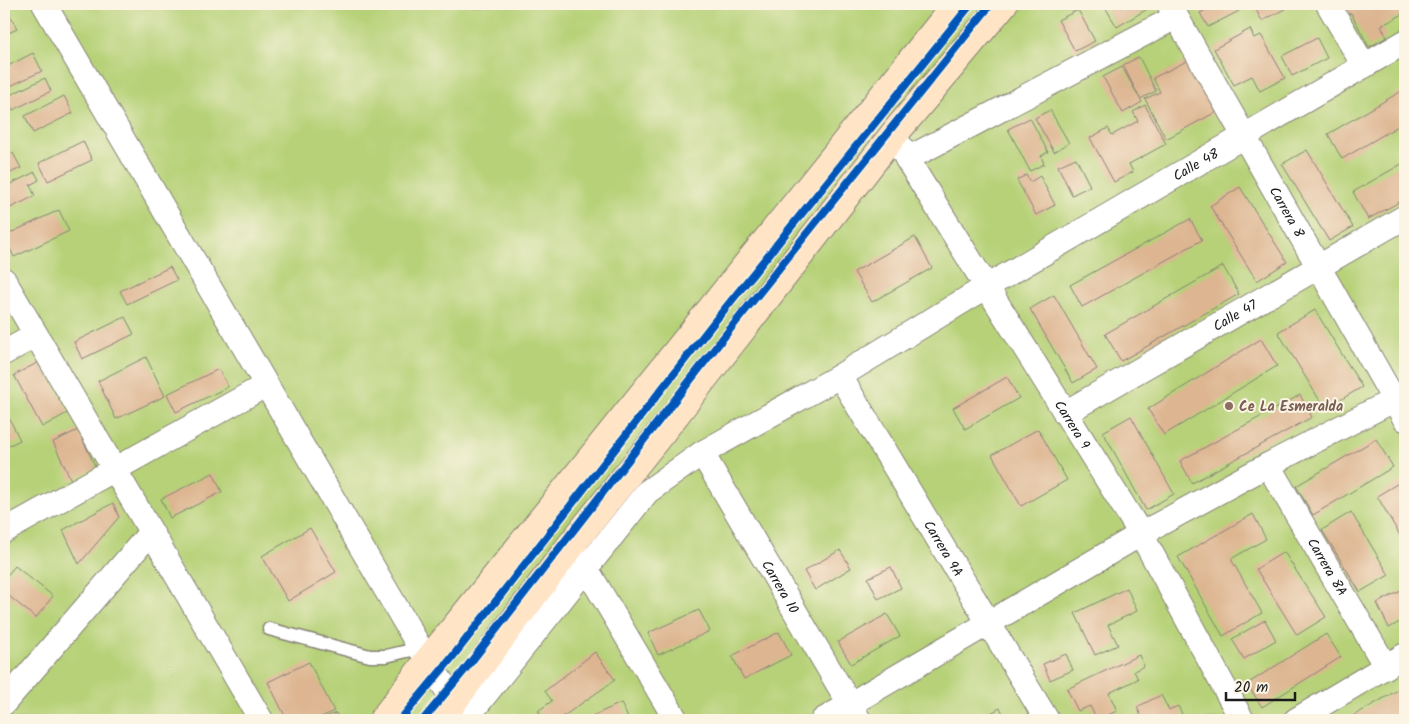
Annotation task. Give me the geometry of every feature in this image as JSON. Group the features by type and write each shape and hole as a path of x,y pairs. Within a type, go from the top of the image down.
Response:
{"main road":[{"path":"382,720 424,654 957,4"},
{"path":"456,715 572,544 894,134 1003,4"}],"street":[{"path":"44,4 424,654 456,715"},
{"path":"1328,4 1364,66"},
{"path":"907,158 1172,11"},
{"name":"Carrera 8","path":"1172,11 1400,410"},
{"name":"Calle 48","path":"456,715 586,568 647,492 702,453 840,376 986,287 1405,42"},
{"name":"Carrera 9","path":"894,134 986,287 1141,534 1242,720"},
{"name":"Calle 47","path":"1065,413 1405,217"},
{"path":"4,280 262,720"},
{"path":"4,353 36,335"},
{"name":"Carrera 9A","path":"840,376 1047,720"},
{"path":"4,531 266,385"},
{"path":"822,720 855,712 989,623 1141,534 1268,466 1400,410"},
{"name":"Carrera 10","path":"702,453 855,712"},
{"name":"Carrera 8A","path":"1268,466 1396,661"},
{"path":"4,703 151,532"},
{"path":"572,544 676,720"},
{"path":"1296,720 1396,661"}],"lane":[{"path":"269,629 370,656 424,654"}],"green space":[{"path":"4,4 1405,4 1405,720 4,720"}],"building":[{"path":"1110,4 1146,4 1149,8 1117,27 1105,7"},
{"path":"1217,4 1235,4 1239,11 1208,27 1200,13"},
{"path":"1253,4 1294,4 1262,21"},
{"path":"1335,4 1405,4 1405,13 1381,26 1387,37 1369,47 1351,13 1341,18"},
{"path":"1078,10 1095,41 1075,51 1058,20"},
{"path":"9,12 17,29 4,35 4,15"},
{"path":"1250,29 1254,38 1261,35 1285,78 1260,91 1252,76 1234,85 1214,49"},
{"path":"1317,38 1327,58 1292,76 1282,56"},
{"path":"33,53 42,71 4,89 4,68"},
{"path":"1139,57 1156,91 1140,99 1123,65"},
{"path":"1189,60 1216,112 1166,139 1145,99 1160,92 1153,78"},
{"path":"1122,67 1142,102 1123,113 1103,77"},
{"path":"45,78 51,91 13,110 6,97"},
{"path":"1405,89 1405,122 1342,159 1328,134"},
{"path":"64,96 73,113 33,133 25,116"},
{"path":"1145,105 1166,144 1129,164 1133,172 1114,182 1090,138 1108,128 1112,135 1138,121 1133,112"},
{"path":"1050,110 1069,143 1054,152 1035,118"},
{"path":"1030,118 1048,152 1041,156 1044,164 1030,171 1008,129"},
{"path":"83,141 92,160 48,181 39,163"},
{"path":"1307,150 1353,227 1329,241 1282,164"},
{"path":"13,153 21,168 4,176 4,157"},
{"path":"1076,158 1090,186 1072,195 1058,166"},
{"path":"1405,162 1405,199 1368,219 1353,192"},
{"path":"35,172 39,180 30,185 35,196 4,211 4,187"},
{"path":"1026,175 1030,182 1040,176 1055,205 1036,215 1017,180"},
{"path":"1240,187 1287,262 1257,281 1210,206"},
{"path":"59,210 69,231 14,257 4,236"},
{"path":"1190,219 1202,240 1082,307 1070,285"},
{"path":"915,237 932,268 872,302 854,272"},
{"path":"1223,266 1239,294 1121,361 1105,334"},
{"path":"170,267 177,280 127,304 120,291"},
{"path":"1054,295 1097,369 1073,383 1030,309"},
{"path":"1315,310 1362,387 1325,409 1278,332"},
{"path":"125,317 134,334 82,359 74,342"},
{"path":"1261,339 1277,366 1164,435 1148,409"},
{"path":"146,357 165,396 116,419 98,381"},
{"path":"41,361 69,412 42,427 14,375"},
{"path":"219,369 228,387 176,412 167,394"},
{"path":"1007,377 1019,398 965,429 953,408"},
{"path":"1300,395 1312,417 1192,483 1180,461"},
{"path":"4,408 20,440 4,448"},
{"path":"1131,416 1174,494 1146,510 1103,432"},
{"path":"1038,429 1067,480 1021,506 992,455"},
{"path":"78,430 96,468 71,480 53,442"},
{"path":"1376,439 1393,467 1313,515 1296,486"},
{"path":"213,473 222,492 170,518 161,499"},
{"path":"1405,479 1405,544 1377,496"},
{"path":"113,503 119,517 79,564 63,530"},
{"path":"1351,512 1389,575 1360,592 1322,530"},
{"path":"1253,514 1266,539 1231,559 1262,613 1223,636 1178,557"},
{"path":"310,528 336,572 288,601 262,556"},
{"path":"840,550 851,568 815,590 804,571"},
{"path":"1284,552 1326,617 1297,635 1256,569"},
{"path":"15,566 53,596 36,618 4,592 4,579"},
{"path":"891,567 901,588 878,599 868,578"},
{"path":"1127,588 1137,611 1108,625 1118,645 1095,655 1075,613"},
{"path":"1405,589 1405,619 1389,628 1377,603"},
{"path":"699,610 710,631 658,655 648,633"},
{"path":"887,614 900,636 851,664 838,642"},
{"path":"1265,620 1276,640 1244,659 1232,639"},
{"path":"779,632 791,655 744,679 732,656"},
{"path":"1326,634 1341,657 1262,707 1247,684"},
{"path":"595,652 615,680 558,720 545,720 538,711 552,701 545,691"},
{"path":"1066,654 1073,670 1050,680 1043,664"},
{"path":"1139,655 1144,666 1134,671 1138,679 1109,693 1117,711 1097,720 1090,706 1078,711 1067,689"},
{"path":"309,662 334,711 315,720 287,720 268,682"},
{"path":"1405,686 1405,718 1401,720 1346,720"},
{"path":"1161,695 1169,710 1178,706 1185,720 1143,720 1137,707"},
{"path":"621,703 629,720 591,720 590,717"},
{"path":"1000,708 1007,720 978,720"},
{"path":"336,713 339,720 319,720"}],"cycle path":[{"path":"400,720 450,660 715,321 971,4"},
{"path":"423,720 463,672 727,333 991,4"}],"place":[{"name":"Ce La Esmeralda","path":"1229,406"}]}
